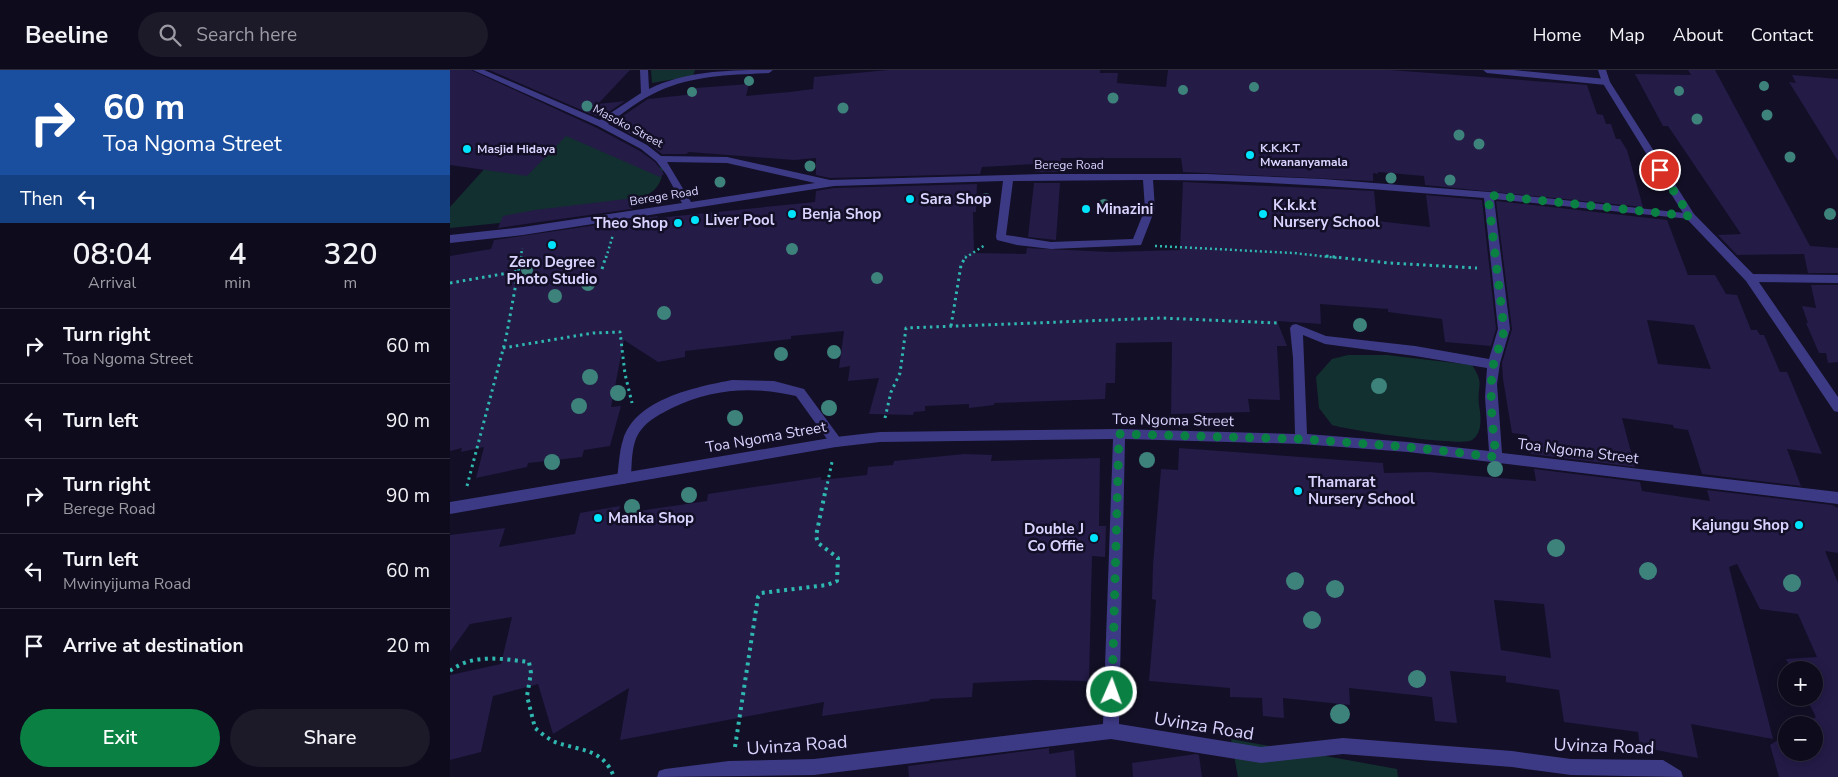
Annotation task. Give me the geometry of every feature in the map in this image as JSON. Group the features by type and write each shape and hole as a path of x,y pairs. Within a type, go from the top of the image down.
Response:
{"street":[{"name":"Masoko Street","path":"477,70 601,124 644,147 659,158 727,160 834,184"},
{"path":"644,70 645,95"},
{"path":"678,81 690,70"},
{"path":"601,124 645,95 678,81 709,75 769,70"},
{"path":"1487,70 1606,82"},
{"path":"1602,70 1606,82 1690,216 1750,278 1838,407"},
{"path":"659,158 687,204"},
{"path":"1008,178 1001,237 1032,244 1096,244 1137,242 1150,209 1148,177"},
{"name":"Berege Road","path":"450,240 523,231 687,204 834,184 1008,178 1148,177 1323,182 1488,195 1690,216"},
{"path":"1488,195 1499,269 1504,329 1502,344 1493,364 1493,433 1496,457"},
{"path":"1750,278 1838,279"},
{"path":"1301,439 1299,358 1296,328 1325,340 1415,351 1493,364"},
{"path":"624,478 629,440 637,425 656,410 691,393 732,385 774,386 800,392 836,442"},
{"path":"1111,731 1119,434"},
{"name":"Toa Ngoma Street","path":"456,507 836,442 880,437 1119,434 1301,439 1408,447 1838,498"},
{"name":"Uvinza Road","path":"665,777 729,770 814,767 1111,731 1261,755 1344,746 1512,759 1571,767 1663,768 1674,777"}],"path":[{"path":"602,269 620,216"},
{"path":"456,507 504,348 520,271 523,231"},
{"path":"951,326 956,286 961,265 966,256 1001,237"},
{"path":"1137,242 1172,248 1294,253 1389,263 1499,269"},
{"path":"450,283 520,271"},
{"path":"880,437 891,392 900,374 906,328 1161,318 1276,322 1296,328"},
{"path":"504,348 593,334 620,332 625,374 637,425"},
{"path":"729,770 738,736 758,597 761,593 827,585 837,581 838,558 818,543 816,536 836,442"},
{"path":"450,671 457,664 464,661 496,658 529,662 531,673 527,696 536,728 553,740 599,755 614,777"}],"green space":[{"path":"651,70 695,70 693,76 652,83"},
{"path":"532,116 603,137 663,169 660,182 649,194 633,202 529,220 450,228 450,207"},
{"path":"1348,355 1387,355 1472,365 1480,385 1481,419 1480,429 1476,437 1464,442 1428,440 1332,425 1319,408 1316,377 1332,359"},
{"path":"1231,739 1397,769 1398,777 1238,777"}],"building":[{"path":"450,70 471,70 597,128 640,151 655,162 664,174 660,177 566,136 527,176 450,165"},
{"path":"489,70 630,70 598,104 625,101 600,118"},
{"path":"888,70 1100,70 1100,73 1118,73 1117,83 1166,87 1168,70 1390,70 1587,85 1597,114 1603,115 1606,124 1611,124 1616,139 1620,139 1627,150 1643,207 1425,185 1424,176 1378,172 1378,174 1373,173 1373,181 1183,172 1181,158 1061,158 1060,172 1035,172 1036,164 982,167 980,174 830,178 816,175 816,158 794,160 689,152 686,154 662,154 648,143 611,124 648,99 695,94 696,88 749,84 746,96 790,92 813,89 814,77"},
{"path":"1688,70 1715,70 1810,246 1838,248 1838,273 1808,273 1804,254 1737,255 1718,235 1741,234 1668,126 1663,126 1635,74 1691,75"},
{"path":"1792,75 1838,79 1838,161 1789,82 1796,83"},
{"path":"1183,182 1374,191 1377,221 1430,227 1426,195 1482,200 1496,329 1491,346 1445,342 1442,319 1388,312 1388,309 1320,304 1321,324 1277,321 1287,346 1277,346 1280,400 1248,399 1250,412 1171,414 1172,342 1116,343 1115,383 1106,383 1105,399 994,403 994,405 969,408 969,404 925,406 925,411 914,412 913,415 869,414 879,378 848,381 850,366 839,368 844,331 791,336 791,339 685,351 685,357 658,362 624,340 611,407 621,406 610,446 584,450 582,457 528,463 527,467 476,478 484,447 461,452 462,448 450,451 450,256 491,249 494,240 658,216 657,218 815,202 816,191 834,188 977,184 976,212 973,212 974,253 1026,254 1027,248 1110,252 1180,250"},
{"path":"1034,183 1060,183 1056,240 1028,237"},
{"path":"642,197 631,209 498,228 503,216 535,210"},
{"path":"1496,201 1667,220 1688,275 1715,275 1726,294 1737,295 1751,330 1757,330 1760,335 1764,335 1780,372 1787,372 1822,454 1787,449 1801,486 1702,474 1688,430 1674,428 1673,425 1622,418 1635,467 1531,454 1527,435 1512,433 1503,379 1502,363 1512,329","holes":["1647,320 1694,325 1711,369 1658,364"]},
{"path":"1811,285 1838,285 1838,362 1828,363 1826,353 1819,353 1806,323 1808,323 1802,306 1816,308"},
{"path":"1179,448 1383,463 1384,473 1429,472 1536,481 1534,469 1640,482 1642,491 1710,501 1707,490 1832,505 1838,508 1838,553 1825,551 1838,583 1838,777 1779,777 1770,745 1778,740 1778,761 1823,761 1823,716 1815,716 1810,706 1823,706 1823,661 1787,661 1786,659 1817,657 1798,614 1760,609 1737,564 1729,567 1773,739 1691,724 1698,758 1640,747 1638,732 1564,722 1559,690 1506,682 1506,676 1450,671 1457,723 1435,721 1432,697 1349,688 1350,705 1283,698 1284,718 1263,716 1262,698 1230,697 1230,688 1149,681 1156,600 1152,599 1153,565 1161,469 1178,470","holes":["1494,600 1544,604 1551,658 1501,650"]},
{"path":"964,454 992,455 991,461 1100,458 1099,526 1106,526 1105,557 1092,556 1089,681 1036,680 973,683 972,697 930,699 929,701 822,716 824,702 620,740 629,688 553,734 538,684 493,696 481,752 450,760 450,675 501,664 512,617 470,624 450,652 450,535 505,528 499,547 575,534 580,513 620,506 618,514 707,501 708,494 821,477 821,480 867,475 868,467 893,465 894,461"},
{"path":"1049,748 1049,754 1074,750 1076,777 909,777 908,766"},
{"path":"1199,755 1202,777 1133,777 1132,763"}],"place":[{"name":"Masjid Hidaya","path":"467,149"},
{"name":"K.K.K.T Mwananyamala","path":"1250,155"},
{"name":"Sara Shop","path":"910,199"},
{"name":"Minazini","path":"1086,209"},
{"name":"Benja Shop","path":"792,214"},
{"name":"K.k.k.t Nursery School","path":"1263,214"},
{"name":"Liver Pool","path":"695,220"},
{"name":"Theo Shop","path":"678,223"},
{"name":"Zero Degree Photo Studio","path":"552,245"},
{"name":"Thamarat Nursery School","path":"1298,491"},
{"name":"Manka Shop","path":"598,518"},
{"name":"Kajungu Shop","path":"1799,525"},
{"name":"Double J Co Offie","path":"1094,538"}],"route":[{"path":"1112,692 1119,434 1301,439 1408,447 1496,457 1493,433 1493,364 1502,344 1504,314 1488,195 1690,216 1660,170"}]}
